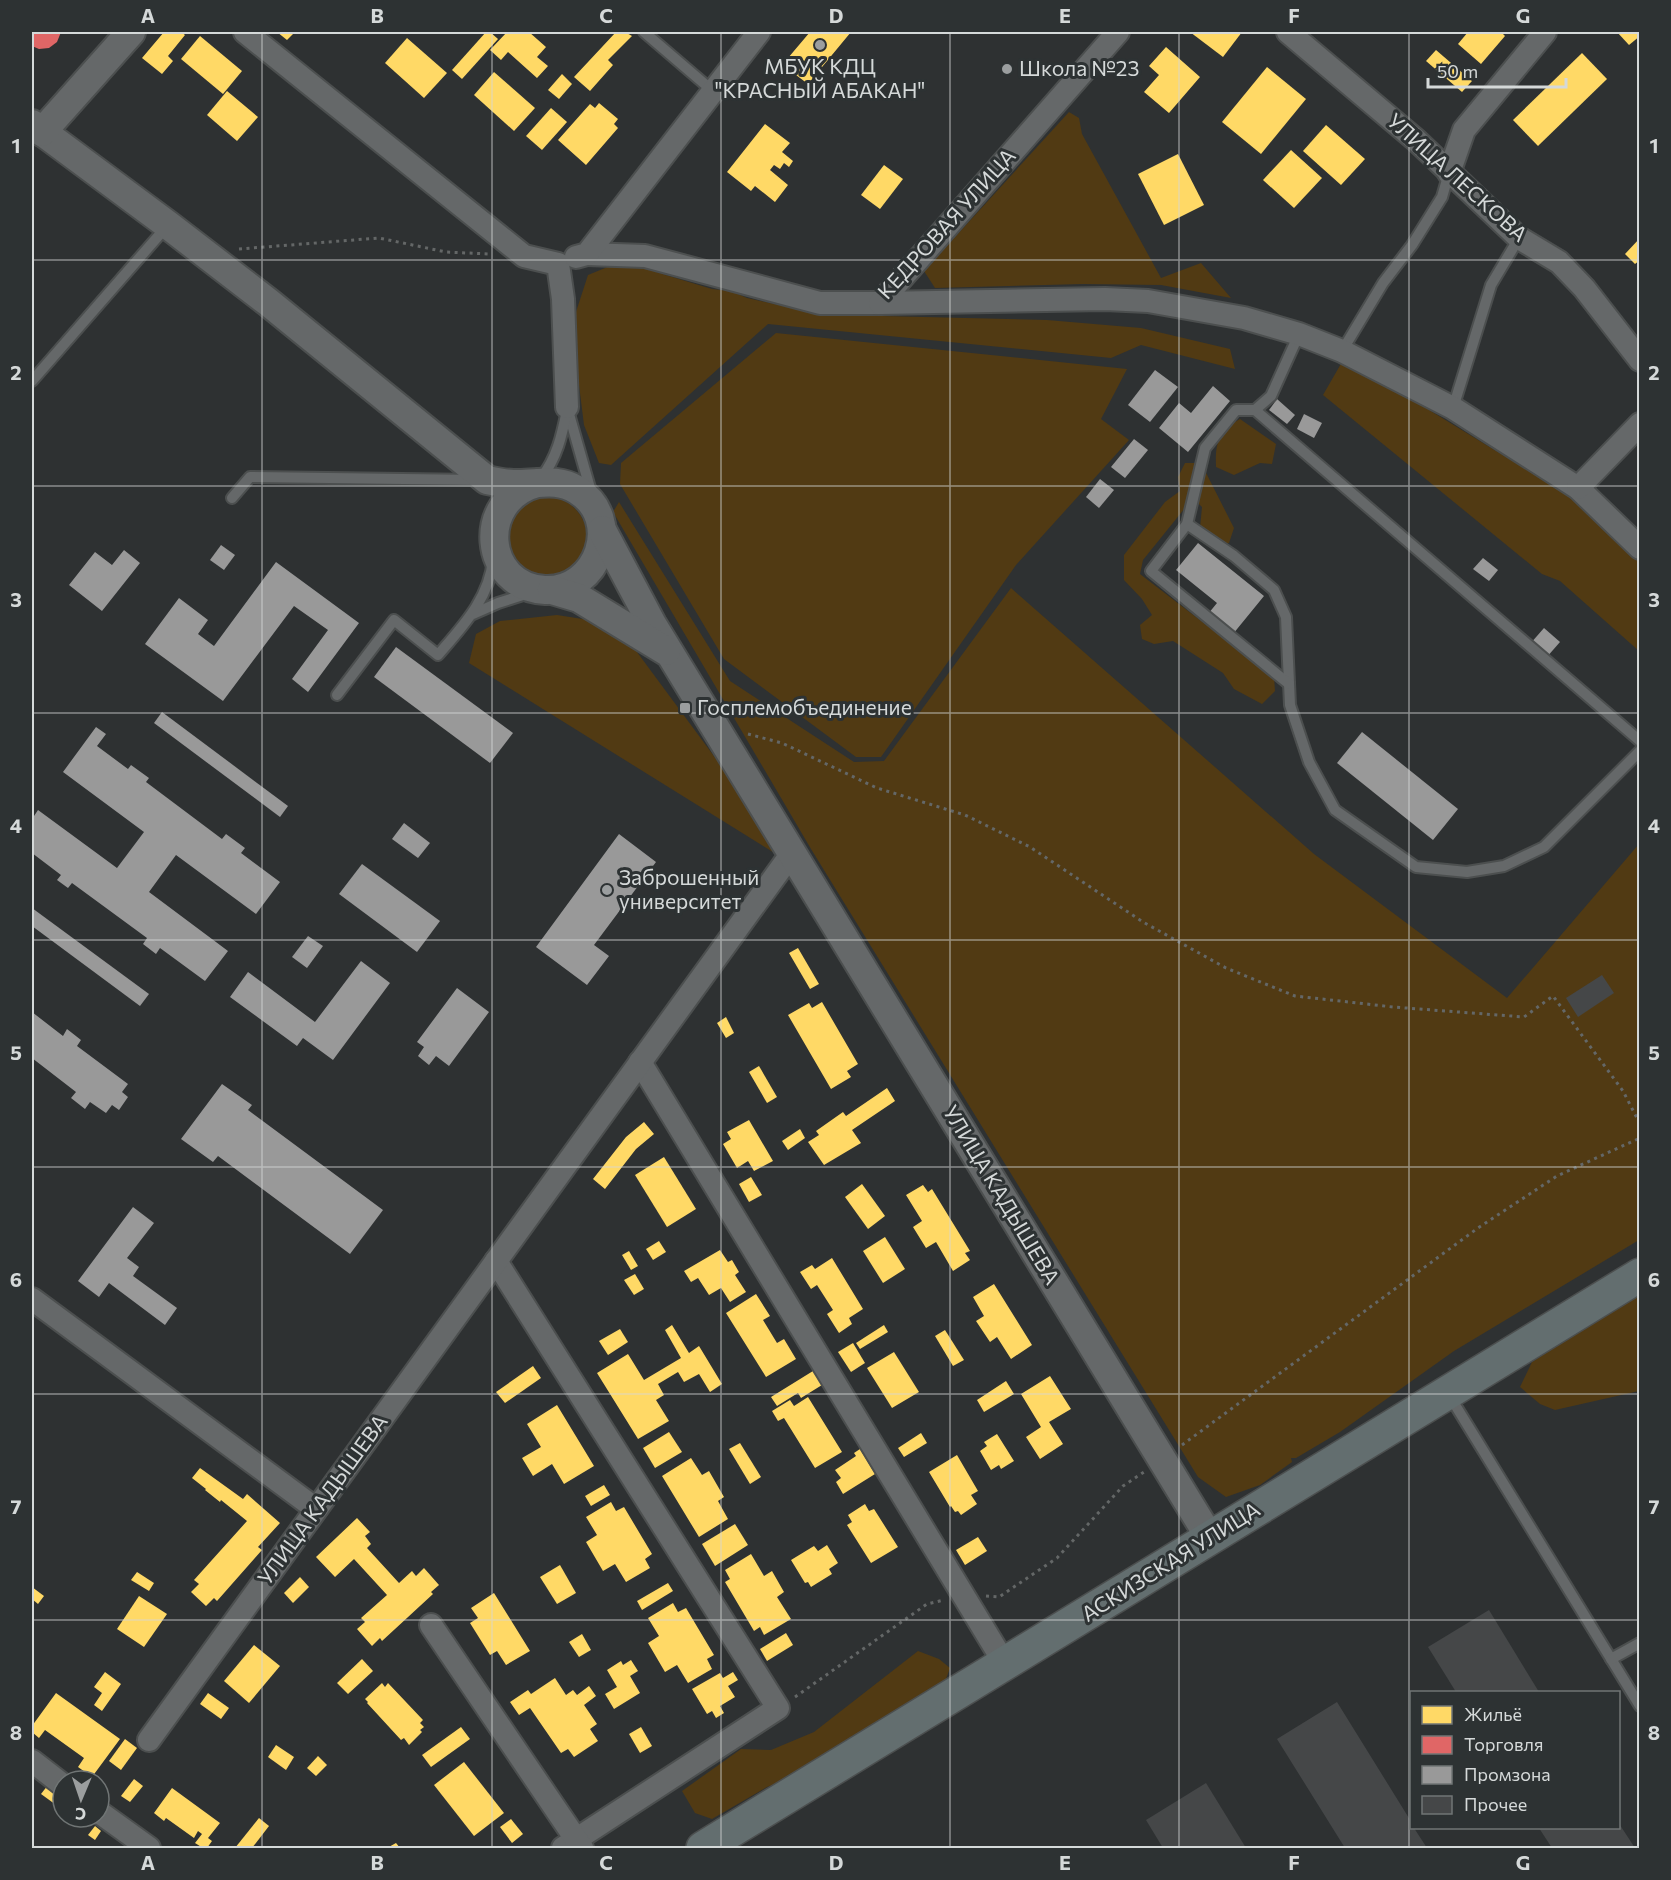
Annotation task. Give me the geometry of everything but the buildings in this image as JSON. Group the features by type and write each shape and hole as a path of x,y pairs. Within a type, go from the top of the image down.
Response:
{"main road":[{"name":"АСКИЗСКАЯ УЛИЦА","path":"703,1848 1640,1275"}],"street":[{"path":"131,32 37,128 268,302 487,480 516,484 555,482 572,487 587,498 599,521 601,547 590,570 577,582 552,590"},
{"path":"245,32 524,256 558,264 587,254 759,32"},
{"name":"КЕДРОВАЯ УЛИЦА","path":"587,254 645,256 820,303 880,303 1118,32"},
{"name":"УЛИЦА ЛЕСКОВА","path":"1288,32 1398,124 1519,238 1559,262 1584,288 1640,360"},
{"path":"1449,173 1464,130 1545,32"},
{"path":"558,264 563,299 567,407"},
{"path":"880,303 1105,298 1148,301 1244,318 1299,334 1342,351 1453,408 1578,488 1640,548"},
{"path":"1578,488 1640,424"},
{"path":"487,480 494,536 503,567 514,578 536,589 552,590 579,598 671,654"},
{"path":"494,536 499,512 509,498 522,488 537,483"},
{"name":"УЛИЦА КАДЫШЕВА","path":"599,521 652,624 1210,1538"},
{"name":"УЛИЦА КАДЫШЕВА","path":"149,1740 792,853"},
{"path":"640,1062 1005,1664"},
{"path":"431,1625 574,1846 778,1708 496,1261"},
{"path":"32,1299 316,1509"},
{"path":"32,1761 51,1776"},
{"path":"111,1821 149,1848"}],"lane":[{"path":"644,32 714,92"},
{"path":"1342,351 1383,283 1412,245 1442,197 1449,173"},
{"path":"33,376 168,225"},
{"path":"1453,408 1491,285 1519,238"},
{"path":"1255,410 1271,396 1299,334"},
{"path":"537,483 549,468 561,441 567,407"},
{"path":"567,407 599,521"},
{"path":"1289,684 1151,572 1187,524 1205,448 1236,410 1255,410 1640,741"},
{"path":"232,498 250,477 487,480"},
{"path":"1187,524 1234,556 1274,590 1286,617 1290,705 1309,762 1335,810 1416,867 1467,872 1504,866 1544,847 1640,751"},
{"path":"337,695 394,620 438,655 473,614 485,590 492,568 494,536"},
{"path":"473,614 522,594 552,590"},
{"path":"1447,1393 1640,1706"},
{"path":"1611,1659 1640,1643"}],"path":[{"path":"202,252 379,238 446,252 524,256"},
{"path":"714,726 782,743 878,788 965,815 1030,847 1143,922 1226,968 1295,996 1393,1007 1524,1017 1553,996 1623,1091 1640,1124"},
{"path":"778,1708 927,1604 963,1595 999,1597 1057,1558 1123,1486 1478,1228 1557,1176 1640,1138"}],"shaded area":[{"path":"1069,112 1079,118 1082,134 1161,278 1201,263 1231,298 1161,285 1083,284 935,288 924,271"},
{"path":"610,266 646,269 712,289 731,291 747,298 841,315 1047,320 1141,328 1230,349 1235,369 1141,345 1111,358 768,324 611,465 599,463 584,425 574,318 588,275"},
{"path":"776,333 1127,369 1101,419 1129,440 1016,565 881,757 856,757 724,659 620,484 621,463"},
{"path":"1342,362 1398,391 1568,495 1639,562 1639,651 1560,581 1542,574 1323,395"},
{"path":"1240,419 1276,444 1272,464 1260,463 1234,475 1216,467 1216,451 1223,433"},
{"path":"1185,463 1201,463 1234,528 1229,543 1216,547 1200,528 1202,507 1193,498 1143,560 1140,574 1274,677 1275,691 1262,704 1234,689 1223,673 1173,641 1154,644 1142,639 1140,625 1152,615 1142,599 1124,580 1124,555 1165,502 1180,491 1178,477"},
{"path":"539,497 555,497 576,508 587,529 587,545 576,566 555,577 539,577 525,571 513,559 507,545 507,529 513,515 525,503"},
{"path":"619,502 730,681 854,762 884,761 1011,588 1314,854 1507,998 1639,844 1639,1240 1454,1351 1340,1432 1296,1458 1291,1458 1292,1462 1260,1485 1226,1497 1198,1477 811,849 613,512"},
{"path":"557,615 589,620 634,648 779,844 784,859 469,663 476,634 500,621"},
{"path":"1639,1293 1639,1391 1555,1410 1540,1404 1520,1387 1532,1362"},
{"path":"918,1651 939,1659 950,1668 943,1687 881,1725 848,1739 812,1771 767,1787 712,1819 695,1813 682,1791 741,1749 771,1750 814,1732"}],"place":[{"name":"МБУК КДЦ \"КРАСНЫЙ АБАКАН\"","path":"820,45"},
{"name":"Школа №23","path":"1007,69"},
{"name":"Госплемобъединение","path":"685,708"},
{"name":"Заброшенный университет","path":"607,890"}]}
